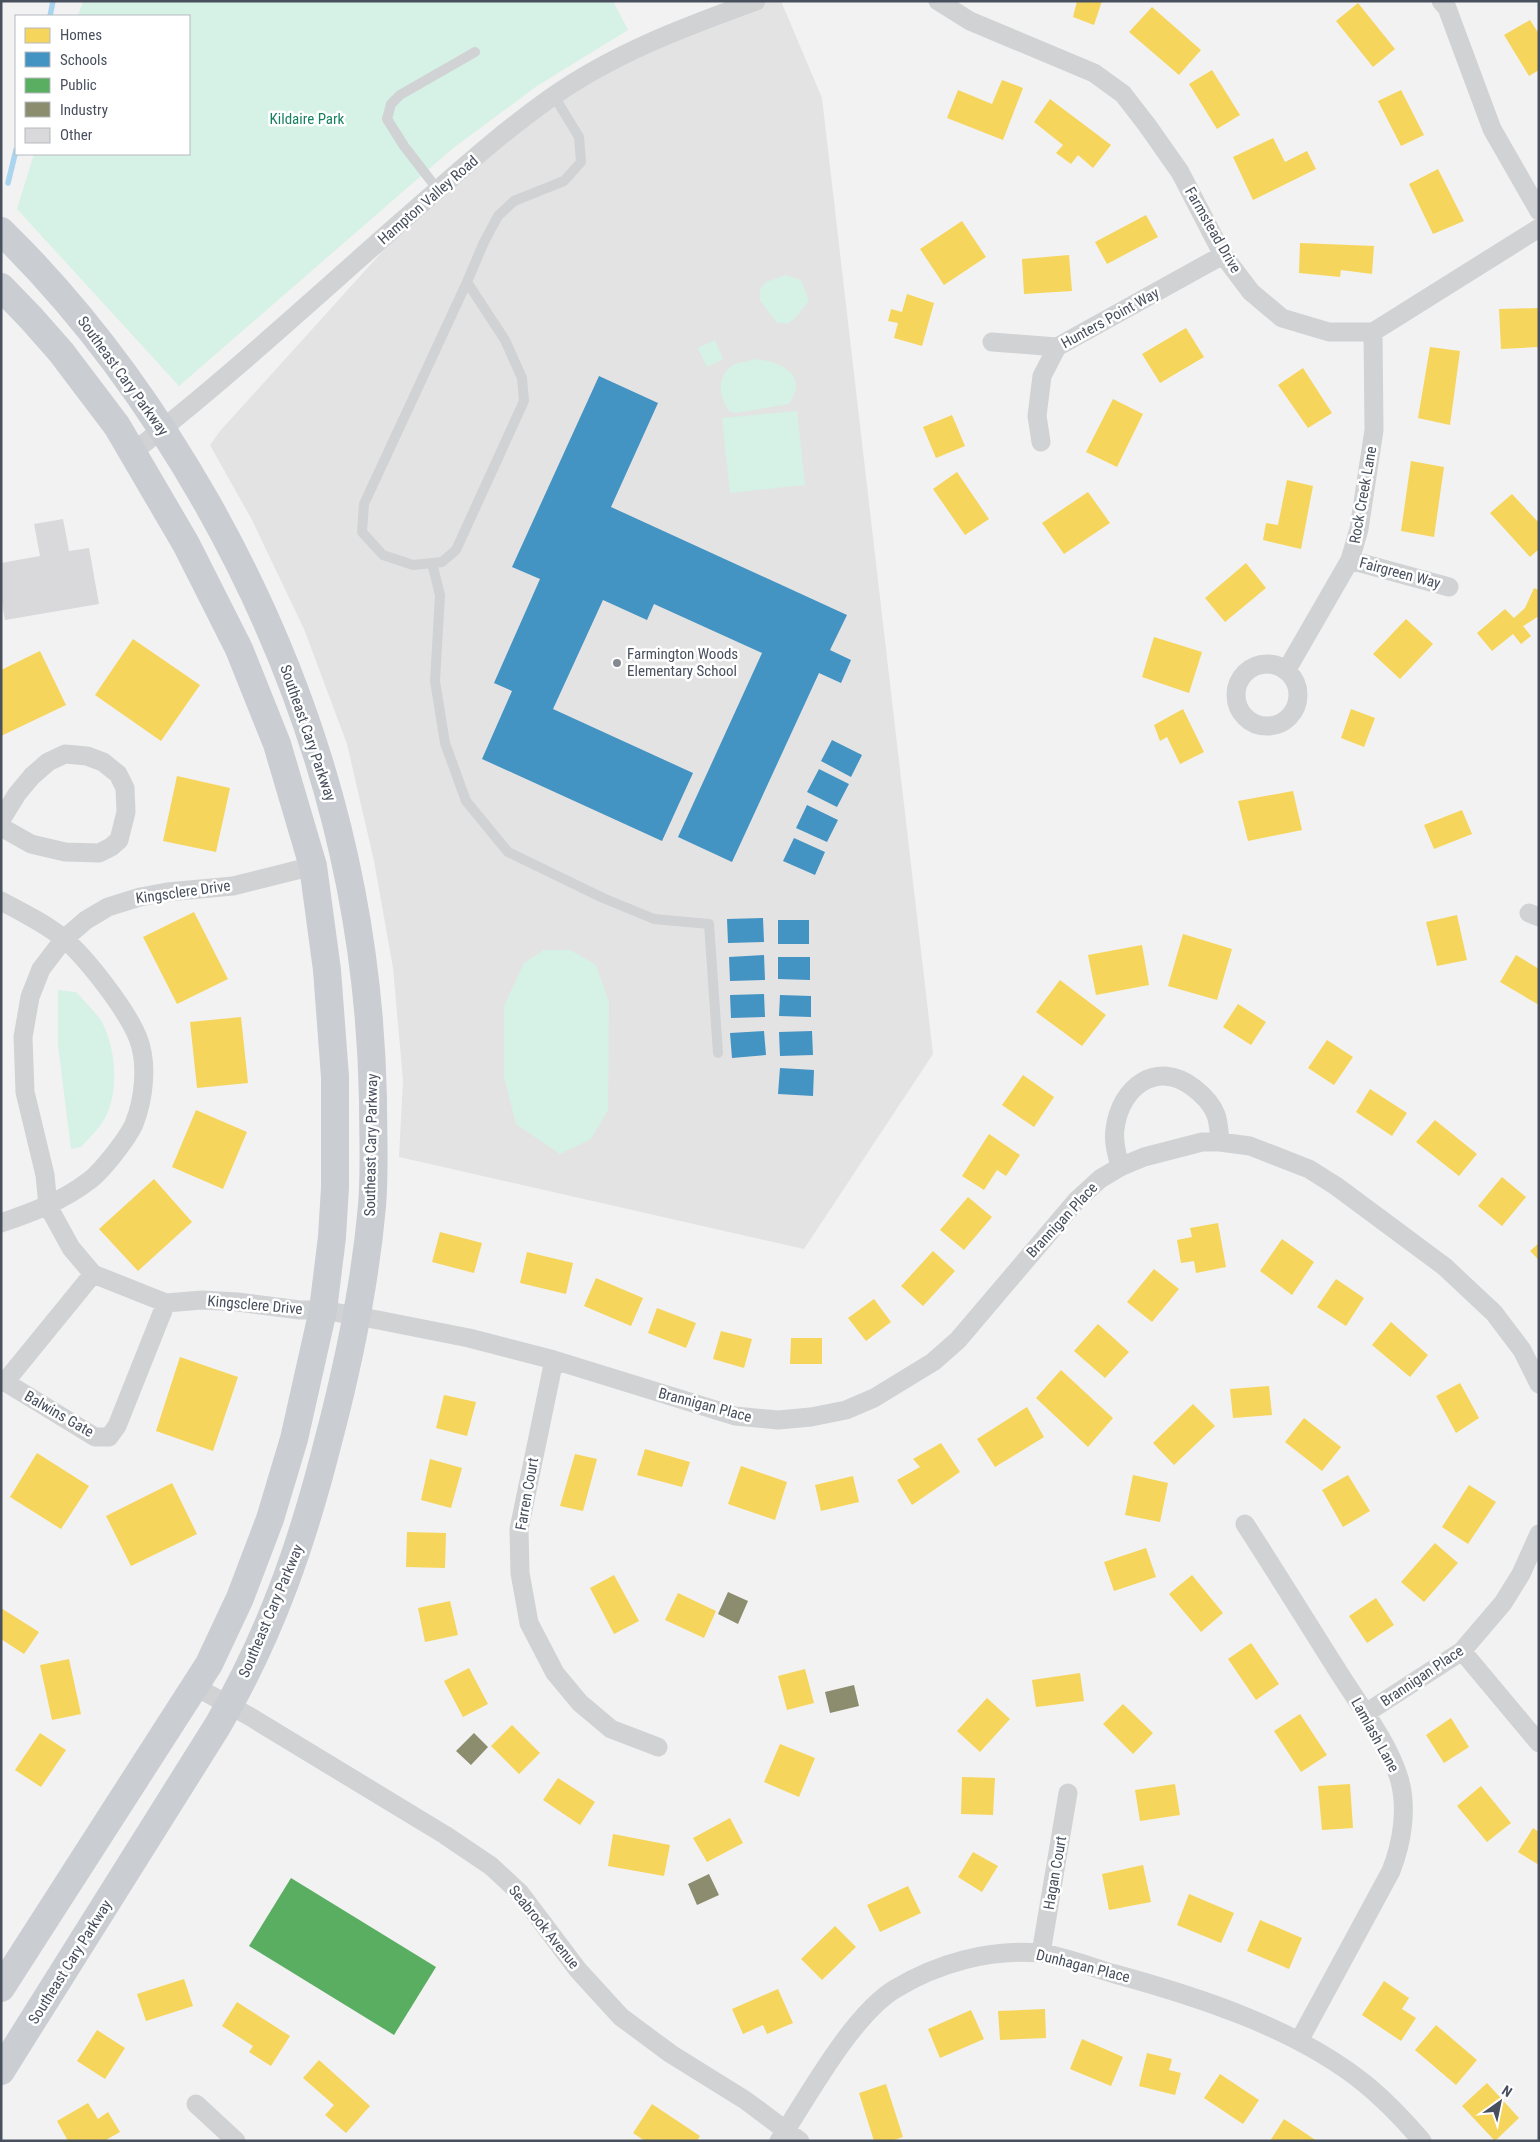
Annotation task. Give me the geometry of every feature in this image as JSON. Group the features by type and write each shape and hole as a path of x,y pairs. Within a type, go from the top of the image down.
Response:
{"main road":[{"name":"Southeast Cary Parkway","path":"1,231 42,273 93,332 163,429 218,523 274,635 310,729 333,805 345,857 367,993 372,1076 372,1203 356,1316 341,1391 300,1544 278,1603 243,1680 229,1705 1,2072"},
{"path":"1,287 61,352 117,426 186,544 239,649 277,744 312,866 327,970 335,1078 335,1187 332,1237 323,1310 294,1439 270,1519 240,1598 210,1664 1,1988"}],"street":[{"name":"Hampton Valley Road","path":"133,452 191,408 438,190 554,96 609,62 675,31 756,1"},
{"name":"Farmstead Drive","path":"938,1 970,21 1094,73 1123,94 1180,172 1224,255 1250,292 1282,318 1329,332 1373,332"},
{"path":"1449,3 1492,129 1539,211"},
{"path":"1373,332 1539,228"},
{"name":"Hunters Point Way","path":"1041,442 1037,416 1042,376 1056,347 1224,255"},
{"name":"Rock Creek Lane","path":"1286,670 1350,560 1359,528 1374,430 1373,332"},
{"path":"992,342 1056,347"},
{"name":"Fairgreen Way","path":"1350,560 1449,587"},
{"path":"1,820 17,794 32,776 48,762 65,754 87,756 102,762 118,774 125,788 126,812 119,840 111,847 99,853 66,852 31,844 1,827"},
{"name":"Kingsclere Drive","path":"312,866 233,886 140,897 108,906 86,920 64,939 41,969 30,997 23,1037 24,1092 45,1175 48,1206 71,1248 93,1274 166,1302 229,1301 300,1310 323,1310"},
{"path":"1,901 34,918 64,939 101,979 121,1008 138,1038 144,1068 141,1094 134,1124 114,1153 91,1180 48,1206 1,1223"},
{"path":"1120,1167 1114,1146 1115,1128 1121,1107 1130,1090 1138,1083 1151,1077 1177,1079 1190,1085 1204,1097 1216,1113 1220,1142"},
{"name":"Brannigan Place","path":"323,1310 468,1338 554,1360 735,1416 759,1419 795,1419 846,1410 874,1398 920,1372 958,1340 1077,1200 1100,1179 1120,1167 1144,1157 1202,1142 1220,1142 1258,1149 1309,1169 1336,1186 1445,1267 1494,1313 1522,1350 1539,1384"},
{"name":"Balwins Gate","path":"93,1274 5,1382 95,1437 109,1437 117,1426 166,1302"},
{"name":"Farren Court","path":"554,1360 520,1529 520,1573 529,1623 555,1673 580,1703 611,1729 658,1747"},
{"name":"Lamlash Lane","path":"1246,1524 1366,1713 1400,1781 1403,1805 1402,1832 1398,1852 1391,1871 1299,2042"},
{"name":"Brannigan Place","path":"1366,1713 1462,1651 1504,1603 1521,1574 1539,1534"},
{"path":"1462,1651 1539,1743"},
{"name":"Seabrook Avenue","path":"196,1688 229,1705 437,1830 491,1866 520,1892 578,1970 621,2017 671,2054 745,2100 789,2137"},
{"name":"Hagan Court","path":"1041,1953 1068,1794"},
{"name":"Dunhagan Place","path":"789,2137 857,2024 893,1990 932,1970 968,1958 1006,1953 1041,1953 1228,2009 1299,2042 1364,2082 1422,2141"},
{"path":"196,2104 236,2141"}],"lane":[{"path":"438,190 404,146 387,119 391,104 400,95 475,52"},
{"path":"467,282 505,340 522,378 524,401 456,550 442,562 413,565 382,555 362,532 364,504 484,242 498,216 514,201 564,181 581,162 578,137 554,96"},
{"path":"432,563 440,595 435,681 445,743 466,801 508,852 603,898 654,919 709,924 718,1053"}],"shaded area":[{"path":"756,1 781,1 822,98 933,1054 804,1249 399,1157 403,1080 393,968 374,861 347,744 304,629 252,520 210,445 220,431 438,190 550,98"}],"green space":[{"name":"Kildaire Park","path":"83,1 613,1 628,30 537,86 452,149 179,386 17,209 34,155 190,155 190,15 78,15"},
{"path":"786,275 801,280 809,301 788,324 776,322 760,300 760,289 766,282"},
{"path":"715,340 723,359 707,367 698,348"},
{"path":"756,359 775,363 790,372 796,386 789,404 736,413 729,411 721,393 724,375 733,365"},
{"path":"797,411 805,485 730,493 722,418"},
{"path":"544,950 570,950 596,965 609,1002 608,1110 591,1139 560,1154 516,1124 504,1077 504,1006 524,963"},
{"path":"58,990 76,992 94,1012 103,1024 113,1058 114,1084 105,1118 81,1147 71,1149 58,1045"}],"building: Homes":[{"path":"1077,1 1102,1 1094,25 1073,17"},
{"path":"1358,3 1395,49 1373,67 1336,21"},
{"path":"1152,7 1201,50 1179,75 1129,32"},
{"path":"1530,20 1539,34 1539,70 1529,76 1504,35"},
{"path":"1212,70 1240,115 1217,129 1189,84"},
{"path":"1002,80 1023,88 1003,140 947,118 958,90 992,104"},
{"path":"1401,90 1424,135 1401,146 1378,101"},
{"path":"1050,99 1111,145 1093,168 1078,155 1071,164 1056,153 1063,145 1034,122"},
{"path":"1273,138 1285,162 1307,151 1316,169 1253,200 1233,157"},
{"path":"1438,169 1464,221 1433,234 1409,184"},
{"path":"1146,215 1158,237 1107,264 1095,242"},
{"path":"962,221 986,257 944,285 920,249"},
{"path":"1300,243 1374,246 1372,274 1341,270 1340,277 1299,273"},
{"path":"1069,255 1072,291 1024,294 1022,259"},
{"path":"907,294 934,303 922,346 894,338 898,323 888,321 891,309 902,312"},
{"path":"1539,308 1539,347 1501,349 1499,309"},
{"path":"1186,328 1204,357 1160,383 1142,354"},
{"path":"1430,347 1460,351 1450,425 1418,418"},
{"path":"1303,368 1332,413 1308,428 1278,385"},
{"path":"1113,399 1143,414 1117,467 1086,452"},
{"path":"952,415 965,446 936,458 923,427"},
{"path":"1411,461 1444,467 1434,537 1401,531"},
{"path":"957,472 989,519 965,535 933,489"},
{"path":"1287,480 1313,486 1301,549 1263,540 1266,523 1278,525"},
{"path":"1088,492 1110,523 1064,554 1042,523"},
{"path":"1512,494 1539,523 1539,549 1530,557 1490,513"},
{"path":"1246,563 1266,588 1225,622 1205,598"},
{"path":"1534,588 1539,590 1539,616 1523,626 1531,636 1521,644 1513,634 1492,651 1477,633 1505,609 1514,618 1525,608"},
{"path":"1406,619 1433,644 1400,679 1373,654"},
{"path":"1154,637 1202,652 1189,693 1142,677"},
{"path":"133,639 200,685 161,741 95,695"},
{"path":"40,651 66,705 1,736 1,670"},
{"path":"1183,709 1204,752 1180,764 1167,737 1160,741 1154,725"},
{"path":"1351,709 1375,718 1364,747 1341,738"},
{"path":"177,776 230,788 216,852 163,841"},
{"path":"1293,791 1302,830 1248,841 1238,801"},
{"path":"1462,810 1472,834 1434,849 1424,825"},
{"path":"194,912 228,979 177,1004 143,937"},
{"path":"1457,915 1467,960 1437,966 1426,922"},
{"path":"1183,934 1232,949 1217,1000 1168,986"},
{"path":"1142,945 1149,985 1096,995 1088,955"},
{"path":"1516,955 1539,969 1539,1005 1500,982"},
{"path":"1060,980 1106,1015 1082,1046 1036,1012"},
{"path":"1238,1004 1266,1022 1251,1045 1223,1027"},
{"path":"241,1017 248,1083 197,1088 190,1022"},
{"path":"1327,1040 1353,1057 1334,1085 1308,1068"},
{"path":"1023,1075 1054,1097 1034,1127 1002,1105"},
{"path":"1370,1089 1407,1113 1392,1136 1356,1112"},
{"path":"196,1110 247,1132 223,1189 172,1167"},
{"path":"1435,1120 1477,1154 1459,1176 1416,1142"},
{"path":"989,1134 1020,1155 1006,1176 997,1170 984,1190 962,1176"},
{"path":"1502,1177 1526,1197 1502,1226 1478,1206"},
{"path":"154,1179 192,1222 138,1271 99,1229"},
{"path":"968,1197 992,1217 964,1250 940,1230"},
{"path":"1218,1223 1226,1267 1196,1273 1194,1261 1181,1263 1177,1240 1192,1237 1190,1228"},
{"path":"440,1232 482,1243 474,1273 432,1262"},
{"path":"1282,1239 1314,1262 1292,1295 1260,1271"},
{"path":"1539,1243 1539,1260 1530,1251"},
{"path":"933,1251 955,1271 923,1306 901,1286"},
{"path":"527,1252 573,1263 566,1294 520,1283"},
{"path":"1154,1269 1179,1289 1152,1322 1127,1302"},
{"path":"596,1278 643,1298 631,1326 584,1306"},
{"path":"1336,1279 1364,1298 1346,1326 1317,1307"},
{"path":"874,1299 891,1322 866,1341 848,1318"},
{"path":"657,1308 696,1323 686,1348 648,1333"},
{"path":"1391,1322 1428,1355 1410,1377 1372,1345"},
{"path":"1098,1324 1129,1352 1105,1378 1074,1351"},
{"path":"721,1331 752,1339 744,1368 713,1359"},
{"path":"791,1338 822,1338 822,1364 790,1364"},
{"path":"180,1357 238,1377 213,1451 156,1431"},
{"path":"1061,1370 1113,1418 1088,1447 1036,1398"},
{"path":"1460,1383 1479,1418 1456,1433 1436,1396"},
{"path":"1269,1386 1272,1415 1233,1418 1230,1389"},
{"path":"444,1395 476,1402 467,1436 436,1428"},
{"path":"1193,1404 1215,1426 1174,1465 1153,1443"},
{"path":"1027,1407 1044,1437 995,1467 977,1439"},
{"path":"1304,1418 1341,1447 1322,1471 1285,1442"},
{"path":"941,1443 960,1472 912,1505 897,1480 920,1467 913,1459"},
{"path":"645,1449 690,1462 682,1487 637,1475"},
{"path":"37,1453 89,1486 61,1529 10,1497"},
{"path":"575,1454 597,1459 583,1511 560,1506"},
{"path":"430,1459 462,1468 451,1508 421,1500"},
{"path":"741,1466 787,1482 775,1520 728,1504"},
{"path":"1133,1475 1168,1483 1160,1522 1125,1515"},
{"path":"1348,1475 1370,1511 1343,1527 1322,1490"},
{"path":"853,1476 859,1502 821,1511 815,1485"},
{"path":"172,1483 197,1534 131,1566 106,1516"},
{"path":"1469,1485 1496,1502 1468,1544 1442,1527"},
{"path":"407,1532 446,1533 445,1568 406,1567"},
{"path":"1435,1543 1458,1563 1424,1602 1401,1582"},
{"path":"1146,1548 1156,1577 1114,1591 1104,1562"},
{"path":"614,1575 639,1621 614,1634 590,1588"},
{"path":"1192,1575 1223,1613 1201,1632 1169,1594"},
{"path":"678,1593 716,1611 704,1638 665,1620"},
{"path":"1376,1598 1394,1625 1367,1643 1349,1616"},
{"path":"450,1601 458,1635 425,1642 418,1608"},
{"path":"1,1608 39,1632 24,1654 1,1639"},
{"path":"1251,1643 1279,1684 1256,1700 1228,1659"},
{"path":"69,1659 81,1714 52,1720 40,1665"},
{"path":"469,1668 488,1704 463,1717 444,1681"},
{"path":"805,1669 814,1703 787,1710 778,1676"},
{"path":"1080,1673 1084,1701 1036,1707 1032,1680"},
{"path":"987,1698 1010,1719 980,1752 957,1731"},
{"path":"1123,1704 1153,1733 1133,1754 1103,1724"},
{"path":"1300,1714 1327,1755 1301,1772 1274,1731"},
{"path":"1451,1718 1469,1747 1444,1763 1426,1735"},
{"path":"512,1725 540,1753 519,1774 491,1746"},
{"path":"40,1733 66,1750 41,1787 15,1770"},
{"path":"780,1744 815,1758 799,1797 764,1782"},
{"path":"962,1777 995,1778 993,1815 961,1814"},
{"path":"558,1778 595,1802 580,1825 543,1800"},
{"path":"1175,1784 1180,1815 1140,1821 1135,1790"},
{"path":"1350,1784 1353,1828 1322,1830 1318,1786"},
{"path":"1481,1786 1511,1823 1487,1842 1457,1806"},
{"path":"730,1818 743,1843 707,1862 693,1838"},
{"path":"1533,1828 1539,1832 1539,1865 1518,1852"},
{"path":"613,1834 670,1845 664,1876 608,1866"},
{"path":"973,1852 998,1866 982,1892 958,1877"},
{"path":"1143,1865 1151,1902 1109,1910 1102,1874"},
{"path":"908,1886 921,1913 880,1932 867,1905"},
{"path":"1189,1894 1234,1913 1221,1943 1177,1925"},
{"path":"1260,1920 1302,1938 1289,1969 1247,1951"},
{"path":"835,1926 856,1947 822,1980 801,1959"},
{"path":"184,1979 193,2006 146,2021 137,1994"},
{"path":"1384,1981 1409,1998 1402,2009 1416,2018 1401,2041 1362,2015"},
{"path":"778,1989 793,2023 767,2034 763,2025 743,2034 732,2009"},
{"path":"237,2002 290,2036 271,2066 249,2052 253,2046 222,2026"},
{"path":"1045,2009 1046,2038 1000,2040 998,2011"},
{"path":"971,2010 984,2039 940,2058 928,2029"},
{"path":"1436,2025 1477,2060 1456,2085 1415,2050"},
{"path":"97,2030 125,2048 105,2079 77,2061"},
{"path":"1082,2039 1123,2057 1111,2086 1070,2069"},
{"path":"1147,2053 1172,2059 1169,2070 1181,2073 1175,2095 1139,2086"},
{"path":"319,2060 370,2106 346,2133 325,2115 334,2105 303,2078"},
{"path":"1220,2074 1259,2100 1243,2124 1204,2098"},
{"path":"1487,2083 1519,2118 1495,2141 1462,2106"},
{"path":"886,2084 903,2137 891,2141 874,2141 859,2093"},
{"path":"88,2103 98,2119 108,2112 120,2132 104,2141 68,2141 57,2121"},
{"path":"652,2104 700,2136 697,2141 645,2141 633,2133"},
{"path":"1284,2119 1317,2141 1270,2141"}],"building: Schools":[{"path":"599,376 658,403 611,507 847,615 830,650 851,660 841,683 819,673 732,862 678,837 762,653 654,604 647,620 603,600 553,709 693,773 662,841 482,759 512,691 494,683 540,579 512,567"},
{"path":"832,740 862,755 851,777 821,761"},
{"path":"819,769 849,784 837,807 807,792"},
{"path":"807,805 838,820 827,842 796,828"},
{"path":"794,838 825,852 815,875 783,861"},
{"path":"763,918 764,942 728,943 727,919"},
{"path":"778,920 809,920 809,944 778,944"},
{"path":"764,955 765,980 730,981 729,957"},
{"path":"778,957 810,957 810,980 778,979"},
{"path":"764,994 765,1017 731,1018 730,995"},
{"path":"780,995 811,996 811,1017 779,1016"},
{"path":"764,1031 766,1055 732,1058 730,1033"},
{"path":"812,1031 813,1055 780,1056 779,1032"},
{"path":"780,1068 814,1070 813,1096 778,1094"}],"building: Public":[{"path":"291,1878 436,1967 394,2035 249,1946"}],"building: Industry":[{"path":"728,1592 748,1601 738,1624 718,1614"},
{"path":"854,1685 859,1706 830,1713 825,1692"},
{"path":"474,1733 488,1747 471,1765 456,1751"},
{"path":"709,1874 719,1895 697,1905 688,1884"}],"building: Other":[{"path":"63,519 69,551 89,548 99,604 5,620 1,597 1,563 40,556 34,524"}],"waterway":[{"path":"50,15 53,1"},
{"path":"8,183 15,154"}],"place":[{"name":"Farmington Woods Elementary School","path":"617,663"}]}
